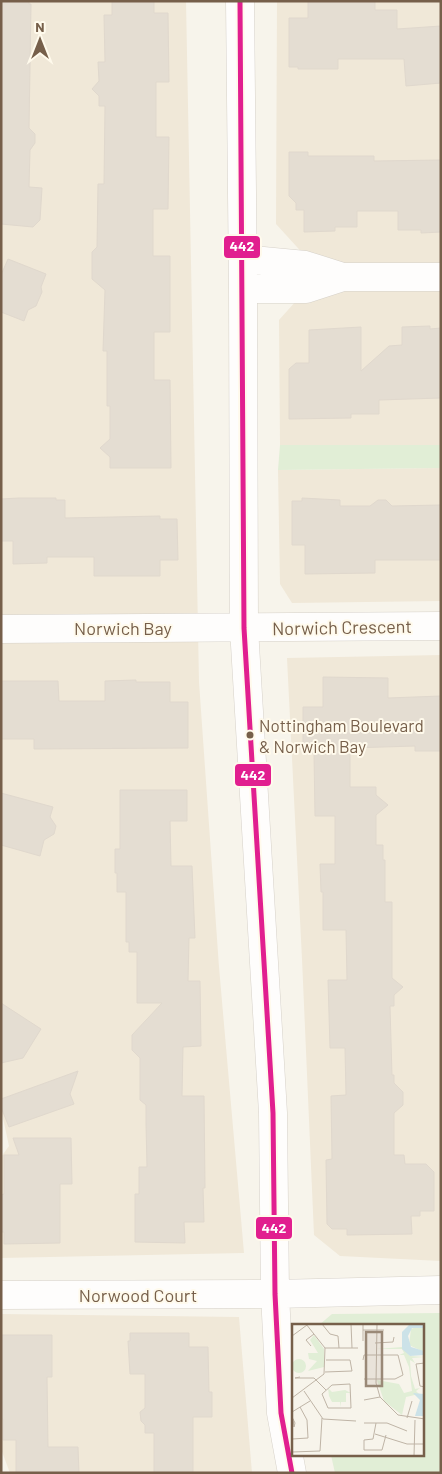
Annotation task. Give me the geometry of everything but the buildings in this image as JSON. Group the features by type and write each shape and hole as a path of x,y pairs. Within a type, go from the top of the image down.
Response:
{"street":[{"path":"240,1 244,628 273,1113 275,1294 281,1413 292,1473"},
{"path":"243,259 305,266 343,277 441,277"},
{"path":"243,289 306,289 343,277"},
{"name":"Norwich Crescent","path":"244,628 441,626"},
{"name":"Norwich Bay","path":"1,628 244,628"},
{"path":"275,1294 441,1290"},
{"name":"Norwood Court","path":"1,1295 275,1294"}],"shaded area":[{"path":"1,1 186,1 199,682 219,967 244,1253 1,1258 1,1157 9,1146 1,1109"},
{"path":"277,1 441,1 441,445 280,445 279,320 296,301 307,258 276,224"},
{"path":"441,468 441,601 292,603 280,584 278,470"},
{"path":"441,655 441,1261 340,1256 314,1235 287,658"},
{"path":"1,1314 239,1317 252,1473 10,1473 1,1449"}],"green space":[{"path":"280,445 441,445 441,468 278,470"},
{"path":"441,1313 441,1473 335,1473 331,1456 424,1456 424,1324 320,1324 332,1314"}],"transit line":[{"name":"442","path":"240,1 244,628 273,1113 275,1294 281,1413 292,1473"}],"place":[{"name":"Nottingham Boulevard & Norwich Bay","path":"250,735"}]}
